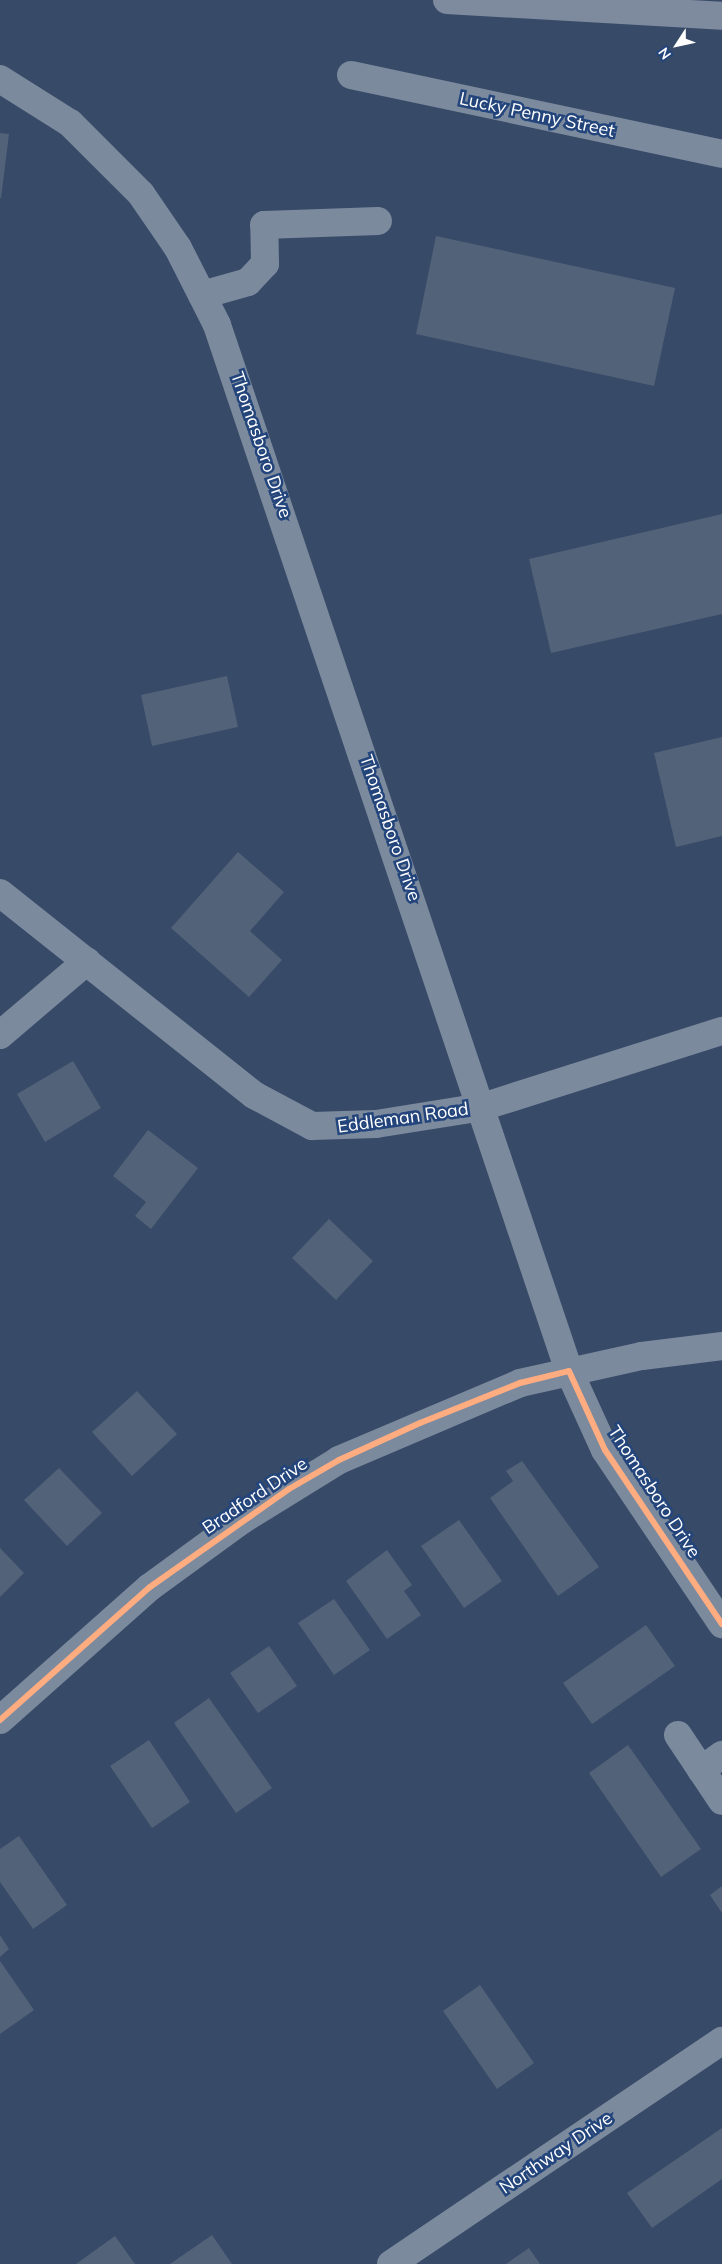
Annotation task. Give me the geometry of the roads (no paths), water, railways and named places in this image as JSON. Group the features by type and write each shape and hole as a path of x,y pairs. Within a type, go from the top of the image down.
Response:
{"highway":[{"path":"448,0 722,16"}],"street":[{"name":"Lucky Penny Street","path":"351,75 722,154"},
{"name":"Thomasboro Drive","path":"0,79 42,103 95,144 141,194 202,295 232,362 570,1371 605,1450 722,1624"},
{"path":"202,295 248,282 265,264 264,225 378,221"},
{"name":"Eddleman Road","path":"0,893 254,1095 312,1126 376,1124 482,1106 722,1031"},
{"path":"0,1035 87,961"},
{"name":"Bradford Drive","path":"0,1720 150,1588 289,1489 338,1460 420,1423 520,1383 570,1371 722,1346"},
{"path":"678,1735 711,1762 722,1801"},
{"name":"Northway Drive","path":"390,2264 722,2042"}]}
